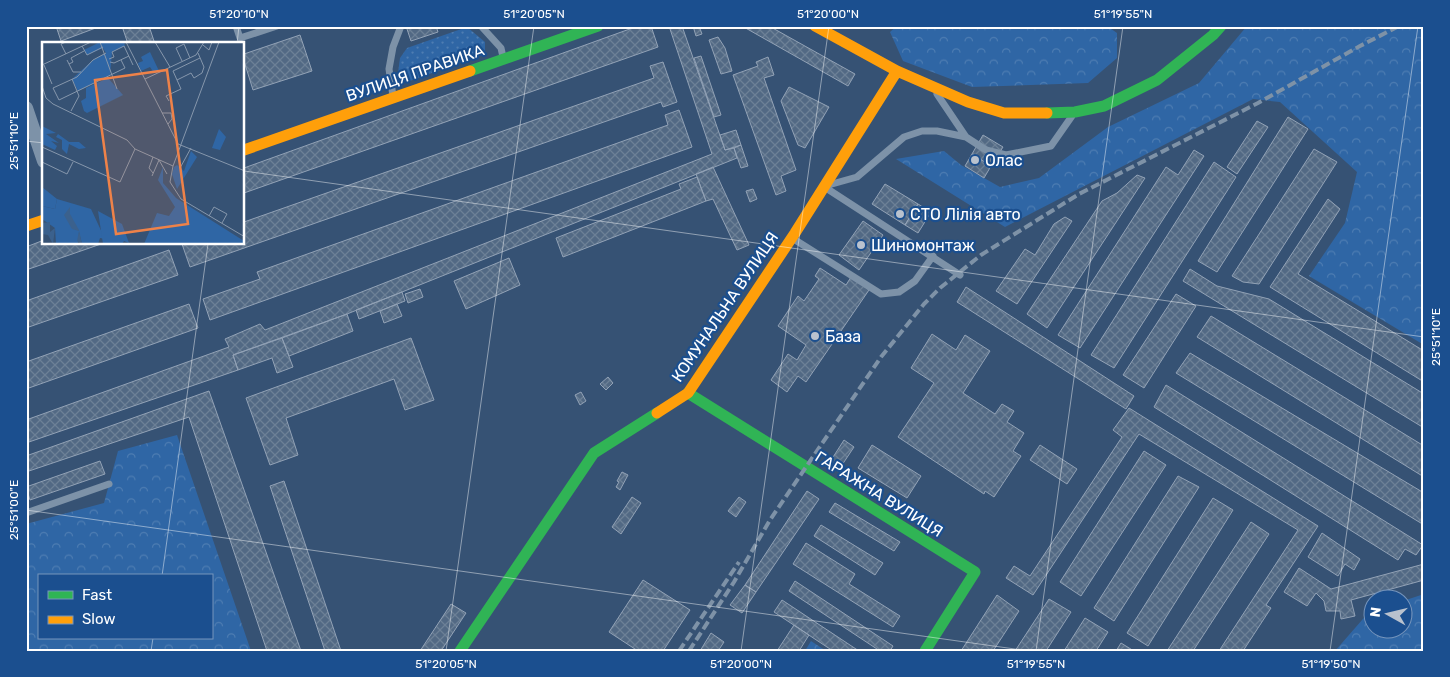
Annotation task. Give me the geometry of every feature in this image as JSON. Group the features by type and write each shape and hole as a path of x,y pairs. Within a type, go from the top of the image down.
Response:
{"street":[{"name":"ВУЛИЦЯ ПРАВИКА","path":"245,150 598,26"},
{"path":"815,26 897,71 968,102 1004,113 1037,114 1075,112 1104,106 1157,80 1213,35 1221,26"},
{"name":"КОМУНАЛЬНА ВУЛИЦЯ","path":"460,651 594,453 688,393 792,238 897,71"},
{"path":"26,108 42,155"},
{"path":"26,226 42,221"},
{"name":"ГАРАЖНА ВУЛИЦЯ","path":"688,393 975,572 925,651"}],"lane":[{"path":"236,26 240,38 277,26"},
{"path":"394,98 389,69 393,47 401,26"},
{"path":"480,26 501,48 504,59"},
{"path":"932,87 966,137 986,150 1006,155 1051,146 1075,112"},
{"path":"824,186 857,177 904,137 922,131 966,137"},
{"path":"824,186 960,275"},
{"path":"792,238 881,294 899,292 915,281 933,256"},
{"path":"26,514 109,484"}],"green space":[{"path":"897,26 1107,26 1117,33 1117,58 1088,83 972,87 903,61 890,32"},
{"path":"1247,26 1424,26 1424,300 1421,303 1424,305 1424,345 1309,276 1345,223 1357,172 1280,102 1253,99 1005,227 896,159 944,151 961,165 1000,187 1039,178 1108,127 1199,83"},
{"path":"467,27 485,42 485,54 407,82 398,73 400,58 407,48"},
{"path":"177,435 251,651 28,651 26,647 26,524 104,503 118,451"},
{"path":"1424,594 1424,651 1335,651 1362,620 1362,640 1412,640 1412,598"},
{"path":"811,641 826,651 805,651"}],"building":[{"path":"56,26 101,26 61,41"},
{"path":"122,26 149,26 154,42 127,42"},
{"path":"406,26 436,26 438,32 411,41"},
{"path":"638,26 651,26 658,47 245,193 245,168"},
{"path":"669,26 682,26 725,150 734,148 737,158 347,314 233,355 238,370 26,443 26,420 229,347 225,339 260,324 265,330 712,154"},
{"path":"693,26 699,26 702,34 696,36"},
{"path":"742,26 769,26 855,74 848,86"},
{"path":"300,35 312,71 253,90 245,64 245,54"},
{"path":"718,37 725,48 732,71 721,74 709,40"},
{"path":"701,56 721,115 714,117 694,58"},
{"path":"768,57 774,75 764,78 796,170 781,176 786,191 776,195 733,75 758,66 756,62"},
{"path":"663,62 677,102 663,107 661,102 190,267 182,245 245,245 245,222 654,78 650,66"},
{"path":"789,87 829,107 805,148 798,145 781,101"},
{"path":"679,110 692,147 210,320 203,299 260,279 257,272 668,125 665,115"},
{"path":"1288,117 1308,129 1217,272 1198,261"},
{"path":"1257,121 1268,127 1237,174 1227,167"},
{"path":"736,130 741,145 725,150 720,135"},
{"path":"983,135 1003,147 991,166 972,154"},
{"path":"741,145 748,166 741,168 734,148"},
{"path":"1314,149 1337,162 1259,284 1243,282 1232,276"},
{"path":"1194,150 1204,156 1080,348 1058,335 1166,167 1178,175"},
{"name":"Олас","path":"972,154 991,166 984,178 965,166"},
{"path":"1214,162 1236,177 1114,368 1091,355"},
{"path":"713,167 749,245 737,250 713,199 706,201 696,174"},
{"path":"1137,175 1145,178 1047,328 1027,314 1102,201 1117,193"},
{"path":"697,177 706,201 563,257 556,238 681,189 679,184"},
{"name":"СТО Лілія авто","path":"885,184 918,204 905,225 872,204"},
{"path":"753,189 757,199 750,202 746,191"},
{"path":"1328,199 1340,209 1298,274 1424,351 1424,382 1270,287"},
{"name":"СТО Лілія авто","path":"918,204 931,212 918,233 905,225"},
{"path":"1065,217 1072,221 1017,304 996,291 1025,249 1035,255 1054,224"},
{"name":"Шиномонтаж","path":"863,221 883,235 859,270 839,255"},
{"path":"42,241 42,245 98,245 26,270 26,247"},
{"path":"169,250 178,275 26,328 26,301"},
{"path":"509,258 520,285 466,309 454,281"},
{"name":"База","path":"820,268 846,285 851,277 869,290 806,382 798,376 787,392 771,380 788,354 797,360 806,345 778,326 798,296 804,301 819,279 815,276"},
{"path":"1190,269 1217,286 1269,299 1424,394 1424,428 1183,281"},
{"path":"966,287 1134,396 1126,409 957,302"},
{"path":"420,289 423,297 408,303 405,294"},
{"path":"402,292 405,301 359,319 356,310"},
{"path":"1176,294 1196,306 1144,388 1123,375"},
{"path":"189,304 198,328 26,389 26,362"},
{"path":"397,304 402,316 384,323 380,311"},
{"path":"347,314 353,331 289,356 282,338"},
{"path":"1211,316 1424,446 1424,477 1197,337"},
{"path":"932,334 956,350 965,335 990,351 963,393 995,414 1002,404 1014,411 1007,422 1024,433 1013,451 1021,456 994,497 985,491 984,494 898,437 934,383 911,368"},
{"path":"282,338 293,367 277,373 272,358 238,370 233,355"},
{"path":"411,338 434,400 405,410 394,379 286,418 298,455 270,465 246,398"},
{"path":"1190,353 1424,493 1424,525 1176,373"},
{"path":"608,377 613,383 606,390 600,384"},
{"path":"1166,385 1423,545 1416,555 1405,549 1398,560 1154,407"},
{"path":"209,391 301,651 267,651 189,417 26,472 26,456"},
{"path":"581,392 586,401 580,405 575,395"},
{"path":"1129,408 1318,526 1266,605 1271,608 1243,651 1219,651 1298,530 1139,434 1033,595 1006,578 1014,566 1030,576 1122,437 1113,430"},
{"path":"844,440 854,447 838,471 828,465"},
{"path":"872,445 921,476 907,498 858,468"},
{"path":"1040,445 1077,469 1067,484 1030,460"},
{"path":"1144,451 1166,465 1081,596 1060,582"},
{"path":"100,461 105,474 30,500 26,487"},
{"path":"622,472 628,475 620,490 616,487"},
{"path":"1178,476 1199,487 1114,621 1094,608"},
{"path":"284,481 341,651 325,651 270,486"},
{"path":"807,491 819,499 756,592 745,585"},
{"path":"632,497 641,503 621,534 612,527"},
{"path":"739,497 746,502 736,517 728,511"},
{"path":"1213,498 1233,510 1148,646 1127,633"},
{"path":"835,503 900,542 894,551 829,512"},
{"path":"1251,522 1269,534 1193,651 1167,651"},
{"path":"821,525 883,563 875,575 814,536"},
{"path":"1322,533 1360,559 1354,570 1345,564 1338,576 1308,557"},
{"path":"806,543 855,574 849,584 900,616 893,627 793,564"},
{"path":"1424,564 1424,580 1388,590 1362,590 1362,597 1351,600 1355,616 1341,619 1340,611 1326,611 1324,601 1316,593 1307,606 1284,592 1299,568 1331,589"},
{"path":"643,580 690,610 663,651 638,651 609,632"},
{"path":"795,581 893,646 890,651 880,651 789,591"},
{"path":"745,585 756,592 742,613 730,605"},
{"path":"997,595 1019,611 993,651 961,651"},
{"path":"1049,599 1071,612 1046,651 1015,651"},
{"path":"782,600 859,651 833,651 774,612"},
{"path":"451,604 466,613 441,651 420,651"},
{"path":"1085,618 1108,632 1096,651 1064,651"},
{"path":"794,625 809,635 799,651 777,651"},
{"path":"711,633 724,642 718,651 700,651"},
{"path":"1121,643 1134,651 1116,651"}],"railway":[{"path":"689,651 734,582 770,520 881,357 924,304 940,288 981,255 1079,194 1258,103 1399,26"},
{"path":"679,651 739,562"}],"traffic: fast":[{"path":"470,71 598,26"},
{"path":"1047,113 1075,112 1104,106 1157,80 1213,35 1221,26"},
{"path":"688,393 975,572 925,651"},
{"path":"460,651 594,453 657,413"}],"traffic: slow":[{"path":"815,26 897,71 968,102 1004,113 1047,113"},
{"path":"245,150 470,71"},
{"path":"657,413 688,393 795,233 897,71"},
{"path":"26,226 42,221"}],"place":[{"name":"Олас","path":"975,160"},
{"name":"СТО Лілія авто","path":"900,214"},
{"name":"Шиномонтаж","path":"861,245"},
{"name":"База","path":"815,336"}]}
